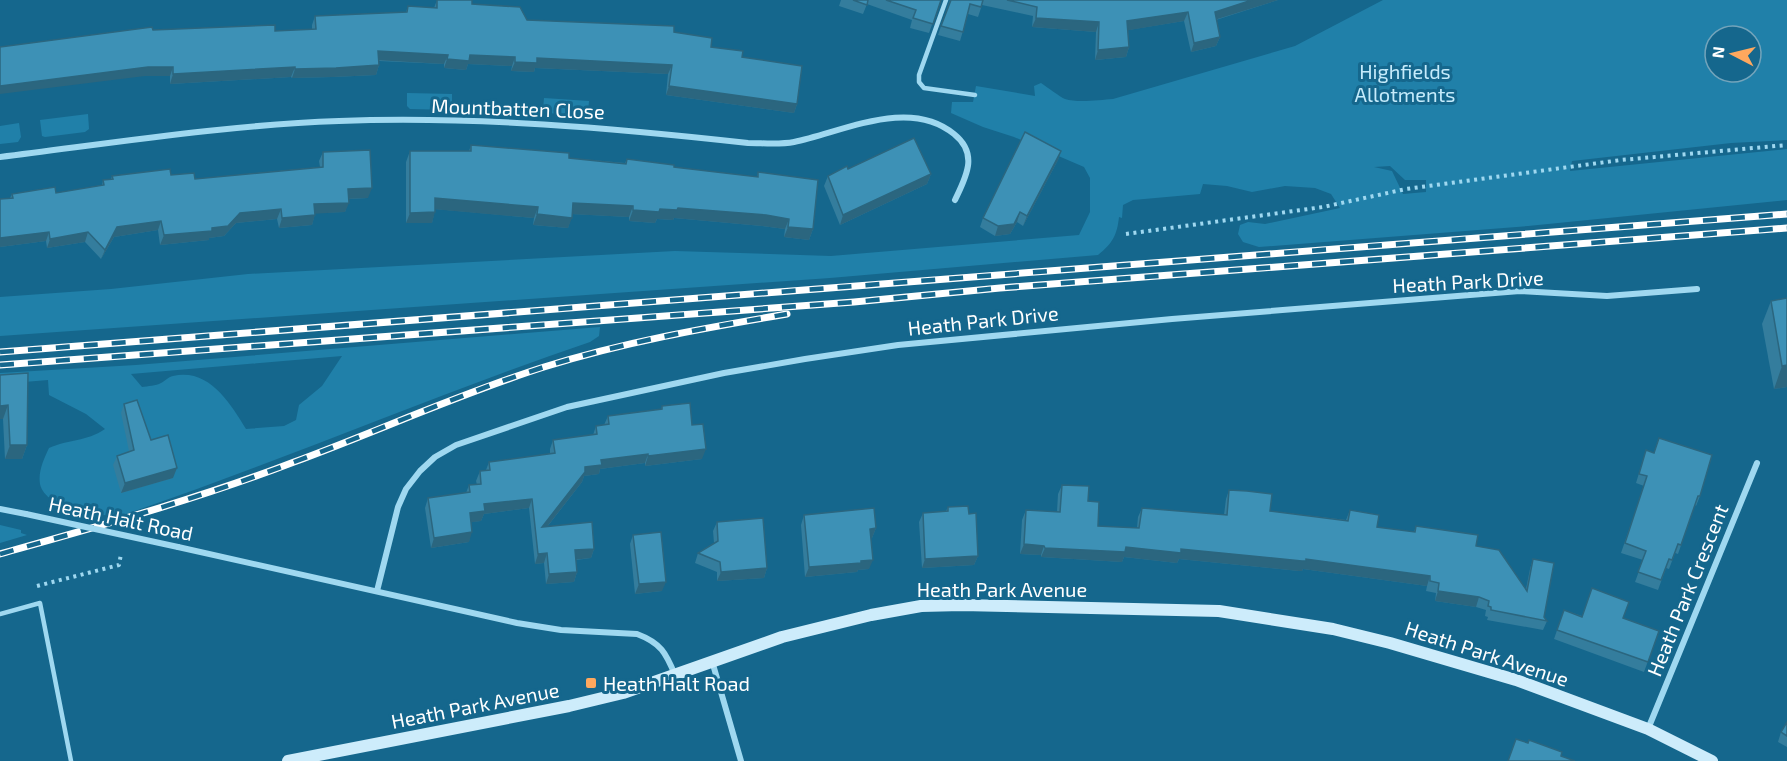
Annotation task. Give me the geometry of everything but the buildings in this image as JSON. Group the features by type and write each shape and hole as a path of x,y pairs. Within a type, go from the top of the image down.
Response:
{"street":[{"name":"Mountbatten Close","path":"0,157 180,134 276,124 340,121 498,121 584,126 768,144 815,137 874,120 915,118 931,121 948,129 962,140 969,156 968,172 956,200"},
{"name":"Heath Park Drive","path":"377,591 398,507 406,489 435,457 456,445 511,424 578,404 735,371 897,345 1184,318 1520,291 1607,296 1697,289"},
{"name":"Heath Park Crescent","path":"1648,729 1757,463"},
{"name":"Heath Halt Road","path":"0,509 517,623 561,630 637,634 649,638 662,648 675,675"},
{"name":"Heath Park Avenue","path":"288,761 569,706 622,693 782,637 871,615 921,606 962,605 1219,611 1333,629 1401,646 1516,680 1648,729 1712,761"},
{"path":"712,661 741,761"}],"lane":[{"path":"946,0 919,75 919,82 924,88 975,95"},
{"path":"0,614 40,603 71,761"}],"path":[{"path":"1126,234 1323,207 1406,189 1621,160 1787,145"},
{"path":"28,606 26,595 28,588 119,565 121,554"}],"green space":[{"name":"Highfields Allotments","path":"1383,0 1787,0 1787,140 1731,143 1572,161 1570,171 1787,149 1787,200 1528,226 1259,247 1243,242 1238,234 1240,225 1248,222 1265,224 1340,208 1331,194 1315,188 1285,186 1252,192 1227,186 1203,184 1200,194 1133,200 1123,205 1122,218 1119,217 1113,238 1098,255 830,278 0,336 0,297 111,289 248,274 675,251 831,256 1079,235 1090,212 1090,178 1084,167 951,113 952,102 973,102 976,86 1035,96 1034,86 1041,83 1063,98 1070,100 1113,99 1295,46","holes":["1390,166 1405,180 1426,180 1426,192 1403,194 1392,171 1374,167"]},
{"path":"407,93 452,94 452,105 450,110 410,109 407,106"},
{"path":"544,98 589,101 588,112 585,116 548,113 543,110"},
{"path":"88,114 89,129 85,132 42,136 40,120"},
{"path":"19,123 21,137 18,142 0,144 0,126"},
{"path":"600,327 599,336 590,342 123,515 89,513 63,506 52,500 44,493 40,484 42,465 49,448 91,436 105,429 86,414 49,395 48,380 0,384 0,373 136,365","holes":["342,356 322,386 299,405 296,420 284,426 246,429 225,399 208,382 186,375 173,376 159,384 142,387 131,374"]},
{"path":"0,525 21,530 21,533 27,535 0,543"}],"railway":[{"path":"0,352 1787,214"},
{"path":"0,365 854,302 1000,288 1787,228"},
{"path":"0,554 221,488 544,367 634,343 787,314"}],"place":[{"name":"Heath Halt Road","path":"591,683"}]}
